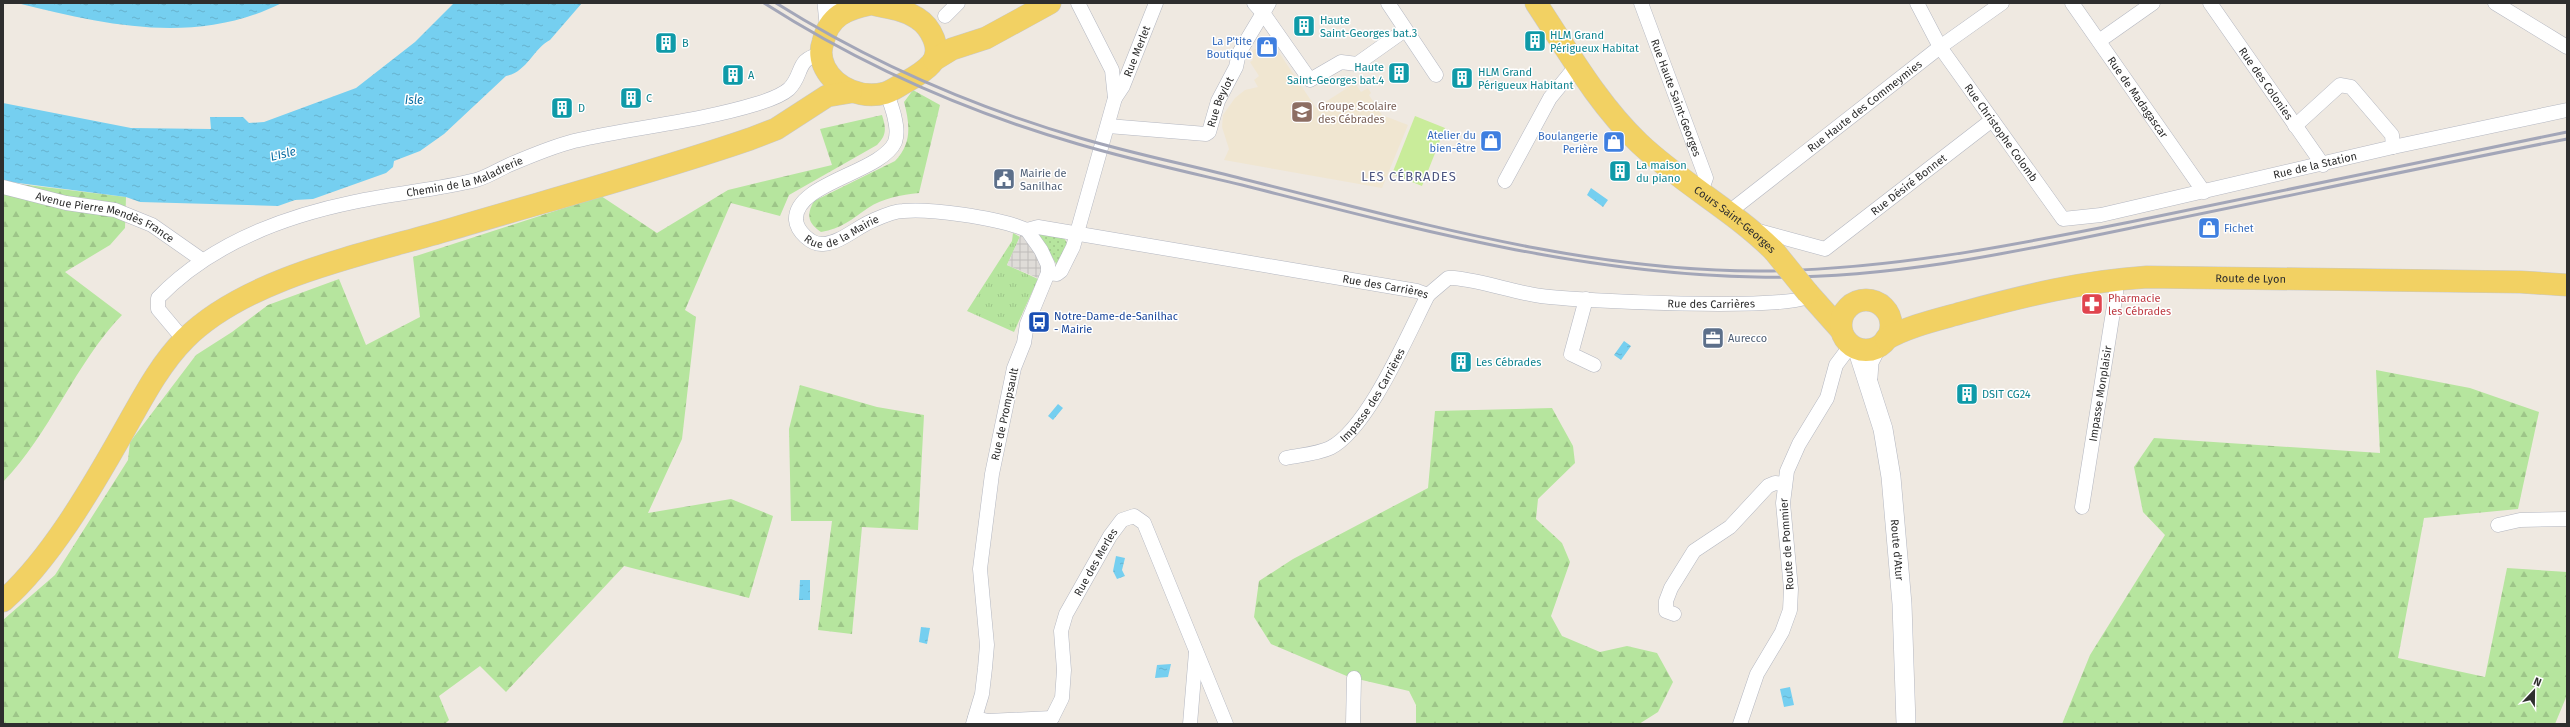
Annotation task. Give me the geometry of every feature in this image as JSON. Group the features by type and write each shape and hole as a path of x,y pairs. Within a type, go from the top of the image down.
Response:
{"main road":[{"path":"776,129 811,96 823,61 828,13 870,3 894,8 916,17 938,23"},
{"path":"3,601 37,563 66,524 145,394 184,340 205,322 269,285 341,261 708,154 776,129 827,96 851,92 872,95 886,93 920,74 934,60 952,49 986,38 1050,3"},
{"name":"Cours Saint-Georges","path":"1536,3 1619,122 1639,142 1701,192 1752,229 1774,251 1809,294 1862,342"},
{"path":"938,23 939,36 958,40 986,38"},
{"path":"934,60 938,23"},
{"path":"823,61 836,81 851,92"},
{"name":"Route de Lyon","path":"1862,342 1915,326 2058,289 2116,279 2148,277 2468,281 2567,285"},
{"name":"Cours Saint-Georges","path":"1809,294 1830,305 1850,305"},
{"path":"1863,300 1876,302 1882,306 1890,318 1891,326 1862,342 1842,316 1850,305 1863,300"},
{"name":"Route de Lyon","path":"1882,306 1911,319 1938,320"},
{"name":"Route d'Atur","path":"1862,342 1868,378 1883,429 1891,477 1902,604 1906,724"}],"street":[{"path":"938,23 958,3"},
{"path":"1027,230 1046,261 1048,273 1057,274 1061,271 1078,234 1115,98 1112,70 1078,3"},
{"name":"Rue Merlet","path":"1115,98 1123,86 1156,3"},
{"path":"1388,3 1436,75"},
{"name":"Rue Haute Saint-Georges","path":"1640,3 1706,178 1701,192"},
{"name":"Rue Christophe Colomb","path":"1917,3 1940,47 2063,219"},
{"name":"Rue Haute des Commeymies","path":"1729,212 1940,47 2002,3"},
{"name":"Rue de Madagascar","path":"2072,3 2204,192"},
{"path":"2099,41 2153,3"},
{"name":"Rue des Colonies","path":"2210,3 2323,165"},
{"path":"2495,3 2567,47"},
{"path":"1262,6 1310,80 1341,62 1357,64 1405,30"},
{"name":"Rue Beylot","path":"1108,126 1206,134 1209,132 1218,101 1236,67 1239,53 1262,6"},
{"name":"Chemin de la Maladrerie","path":"184,340 158,310 156,304 158,298 170,285 202,260 226,246 298,215 355,202 429,190 478,179 535,154 573,141 756,104 789,89 803,62 809,56 823,61"},
{"path":"1505,181 1550,98 1578,65"},
{"path":"2295,126 2340,85 2345,84 2352,87 2392,135 2393,147"},
{"name":"Rue de la Mairie","path":"886,93 896,123 897,134 894,143 886,153 811,194 802,203 797,212 796,220 800,231 808,239 821,244 835,241 862,225 901,211 928,211 956,214 1015,225 1027,230"},
{"name":"Rue de la Station","path":"2063,219 2101,215 2323,165 2393,147 2567,110"},
{"name":"Rue Désiré Bonnet","path":"1752,229 1825,249 1992,120"},
{"name":"Avenue Pierre Mendès France","path":"3,187 66,203 115,210 152,225 202,260"},
{"name":"Rue des Carrières","path":"1027,230 1038,227 1417,290 1428,295 1448,278 1541,296 1586,299 1756,304 1797,302 1809,294"},
{"name":"Rue de Prompsault","path":"974,721 985,668 987,645 980,569 992,474 1014,368 1024,343 1027,324 1048,273"},
{"name":"Impasse Monplaisir","path":"2082,507 2116,293 2116,279"},
{"name":"Impasse des Carrières","path":"1286,458 1330,448 1346,435 1375,398 1428,295"},
{"path":"1586,299 1571,354 1594,365"},
{"name":"Route de Pommier","path":"1740,724 1757,674 1782,632 1790,610 1791,589 1783,503 1784,484 1791,459 1827,398 1836,365 1862,342"},
{"path":"1674,614 1666,611 1666,601 1679,574 1694,552 1730,527 1768,486 1775,483 1784,484"},
{"name":"Rue des Merles","path":"974,721 1052,721 1062,698 1064,670 1061,631 1066,614 1110,536 1126,517 1134,516 1144,523 1226,724"},
{"path":"2498,525 2520,520 2567,520"},
{"path":"1190,724 1196,652"},
{"path":"1353,724 1354,678"}],"shaded area":[{"name":"Groupe Scolaire des Cébrades","path":"1270,39 1316,108 1355,83 1361,92 1368,88 1371,93 1369,95 1382,115 1408,125 1382,188 1224,160 1229,149 1222,127 1223,115 1235,98 1245,90 1258,87 1254,80 1259,76 1250,62 1253,60 1248,54"},
{"path":"1021,234 1039,258 1042,270 1040,279 1007,265"}],"green space":[{"path":"913,90 940,105 919,193 886,199 868,208 835,229 821,232 813,225 809,215 814,201 895,161 901,154 907,140 908,133 908,118 904,102"},
{"path":"882,115 885,131 883,138 877,145 789,195 780,216 731,203 685,310 696,317 682,439 648,513 731,499 773,516 749,598 624,566 506,692 480,666 439,696 449,720 445,724 3,724 3,620 55,575 128,460 130,442 196,355 232,332 268,305 339,279 366,345 420,317 413,257 601,196 657,233 728,190 832,165 820,129"},
{"path":"1415,116 1445,128 1422,186 1392,174"},
{"path":"3,182 126,197 125,228 110,245 65,272 122,315 91,354 35,442 20,463 3,482"},
{"path":"1042,232 1062,235 1069,246 1057,265 1038,235"},
{"path":"1013,233 1020,237 1007,265 1038,279 1014,332 967,311 1012,241"},
{"path":"2376,370 2470,388 2539,412 2518,509 2424,518 2398,658 2485,677 2507,568 2567,572 2567,695 2555,724 2062,724 2090,655 2165,535 2143,512 2134,467 2154,438 2380,453"},
{"path":"800,385 877,407 924,415 918,530 862,527 852,634 818,630 832,521 791,521 789,429"},
{"path":"1552,408 1573,446 1575,463 1538,499 1536,519 1562,543 1570,562 1551,616 1562,636 1600,652 1627,646 1657,653 1673,682 1658,712 1639,724 1416,724 1416,705 1409,691 1349,677 1271,644 1254,617 1259,581 1293,559 1428,488 1435,411"}],"water":[{"path":"17,3 282,3 249,16 216,24 183,28 117,24"},
{"name":"Isle","path":"454,3 582,3 550,40 539,49 525,65 513,74 506,76 444,134 420,151 394,161 393,167 386,173 313,199 295,200 278,206 140,202 126,197 3,181 3,103 131,128 211,129 210,117 243,117 249,123 264,122 356,88 415,42"},
{"path":"1591,188 1608,200 1603,207 1587,195"},
{"path":"1624,341 1631,346 1621,360 1614,355"},
{"path":"1058,404 1063,408 1053,420 1048,416"},
{"path":"1116,556 1125,558 1122,570 1125,576 1117,579 1113,571"},
{"path":"800,580 810,580 810,600 799,600"},
{"path":"921,627 930,628 927,644 919,642"},
{"path":"1171,664 1168,677 1155,678 1157,665"},
{"path":"1790,687 1794,705 1784,707 1780,689"}],"railway":[{"path":"764,3 838,47 916,85 955,102 996,117 1098,150 1369,217 1497,246 1561,258 1690,274 1756,277 1804,277 1852,274 1947,263 2042,246 2567,139"},
{"path":"776,3 848,45 924,81 1001,112 1080,138 1436,227 1500,241 1631,263 1697,269 1763,271 1809,270 1902,261 1993,248 2130,222 2567,132"}],"place":[{"name":"Haute Saint-Georges bat.3","path":"1304,26"},
{"name":"HLM Grand Périgueux Habitat","path":"1535,41"},
{"name":"B","path":"666,43"},
{"name":"La P'tite Boutique","path":"1267,47"},
{"name":"Haute Saint-Georges bat.4","path":"1399,73"},
{"name":"A","path":"733,75"},
{"name":"HLM Grand Périgueux Habitant","path":"1462,78"},
{"name":"C","path":"631,98"},
{"name":"D","path":"562,108"},
{"name":"Groupe Scolaire des Cébrades","path":"1302,112"},
{"name":"Atelier du bien-être","path":"1491,141"},
{"name":"Boulangerie Perière","path":"1614,142"},
{"name":"La maison du piano","path":"1620,171"},
{"name":"Mairie de Sanilhac","path":"1004,179"},
{"name":"Fichet","path":"2209,228"},
{"name":"Pharmacie les Cébrades","path":"2092,304"},
{"name":"Notre-Dame-de-Sanilhac - Mairie","path":"1039,322"},
{"name":"Aurecco","path":"1713,338"},
{"name":"Les Cébrades","path":"1461,362"},
{"name":"DSIT CG24","path":"1967,394"}],"district":[{"name":"LES CÉBRADES","path":"1409,176"}],"water label":[{"name":"L'Isle","path":"283,154"}]}
